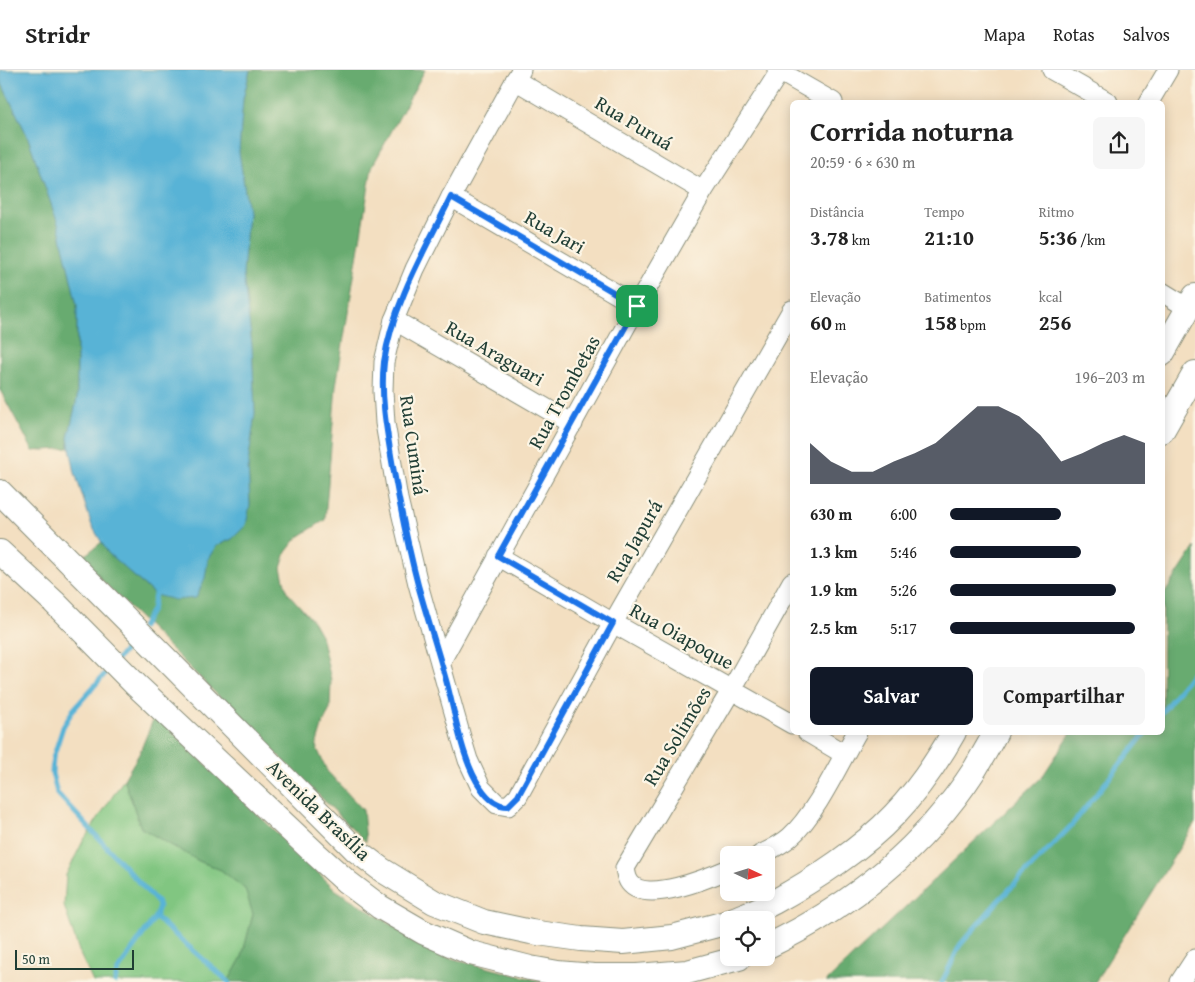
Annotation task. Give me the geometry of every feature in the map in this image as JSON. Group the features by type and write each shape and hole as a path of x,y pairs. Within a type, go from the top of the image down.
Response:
{"street":[{"path":"1052,70 1104,100"},
{"path":"1150,100 1168,70"},
{"path":"778,71 829,100"},
{"name":"Rua Trombetas","path":"441,662 637,306 703,191 778,71"},
{"name":"Rua Puruá","path":"518,75 703,191"},
{"name":"Rua Cuminá","path":"518,75 451,197 415,269 394,320 384,362 383,391 385,423 398,498 418,584 468,760 481,788 497,804 508,806 518,796"},
{"name":"Rua Jari","path":"451,197 637,306"},
{"path":"1165,294 1193,310 1165,350"},
{"name":"Rua Japurá","path":"518,796 613,623 790,313"},
{"name":"Rua Araguari","path":"394,320 572,424"},
{"path":"1165,426 1195,373"},
{"name":"Avenida Brasília","path":"0,492 357,851 382,870 434,902 484,922 531,932 581,939 623,942 672,937 720,924"},
{"name":"Avenida Brasília","path":"0,552 54,602 136,685 323,861 380,907 422,932 471,953 558,973 594,976 637,976 687,972 720,963"},
{"name":"Rua Oiapoque","path":"498,556 790,723"},
{"name":"Rua Solimões","path":"720,873 654,892 637,889 626,876 625,868 732,690 790,586"},
{"path":"812,735 844,754"},
{"path":"775,848 802,825 855,735"},
{"path":"754,911 773,903 819,875 860,846 893,817 921,785 952,735"},
{"path":"775,943 799,931 850,899 884,873 917,841 950,804 975,769 994,735"},
{"path":"1180,982 1195,959"}],"green space":[{"path":"250,70 425,70 372,167 336,386 325,520 298,537 286,552 281,568 287,592 313,621 321,635 331,680 330,709 316,746 327,771 363,810 366,842 80,559 102,542 108,553 155,595 205,578 207,559 216,546 232,539 250,505 248,464 255,413 252,345 243,274 248,212 239,152 243,99"},
{"path":"0,80 27,135 58,224 77,305 77,399 68,438 69,448 33,451 0,390"},
{"path":"1195,547 1195,823 1095,982 826,982 1042,777 1070,735 1165,735 1165,593"},
{"path":"155,715 336,890 442,956 544,982 228,982 242,957 253,914 245,889 221,870 199,861 141,828 124,779 139,754"},
{"path":"124,779 141,828 199,861 221,870 245,889 253,914 242,957 228,982 93,982 80,954 64,906 66,875 83,841"}],"water":[{"path":"0,70 250,70 243,99 239,152 248,212 243,274 252,345 255,413 248,464 250,505 246,525 232,539 216,546 208,559 205,578 196,598 175,600 155,595 108,553 92,526 75,473 68,438 77,399 77,305 58,224 27,135 0,80"}],"waterway":[{"path":"142,627 152,610 156,589"},
{"path":"118,659 136,636"},
{"path":"111,667 73,710 63,727 53,758 52,773 57,793 158,903 159,907 155,917 117,972 115,982"},
{"path":"1165,708 1195,669"},
{"path":"942,982 960,945 999,900 1071,826 1144,735"},
{"path":"155,917 229,982"}],"route":[{"path":"451,197 637,306 498,556 613,623 518,796 508,806 503,806 489,798 474,777 418,584 398,498 385,423 384,362 388,342 394,320 415,269 451,197"}]}
